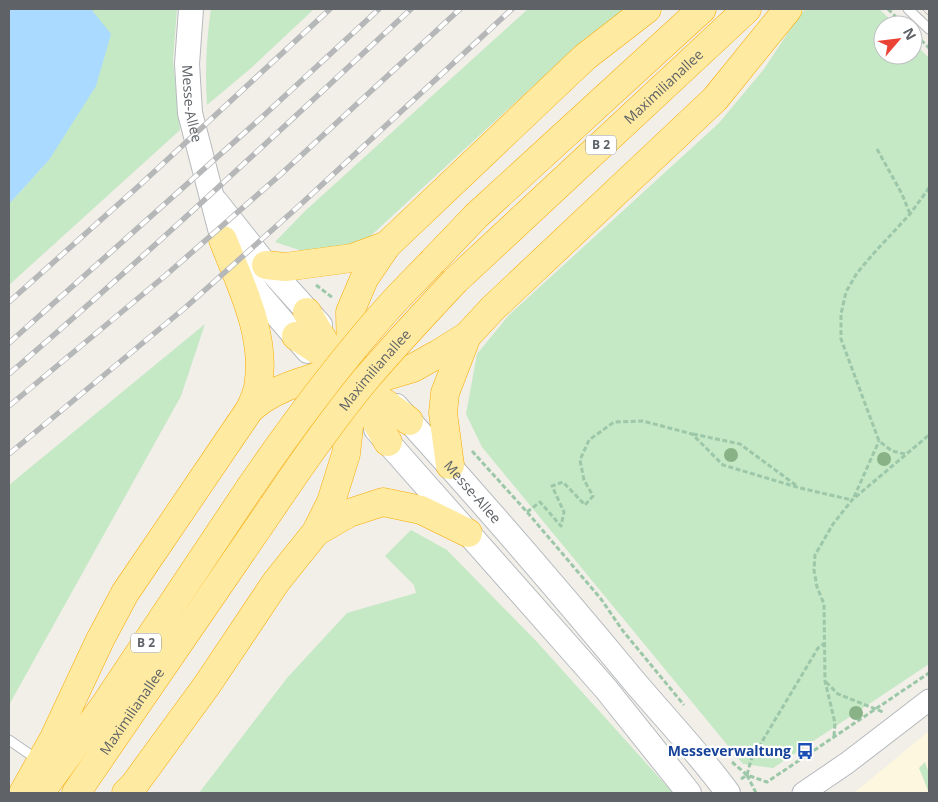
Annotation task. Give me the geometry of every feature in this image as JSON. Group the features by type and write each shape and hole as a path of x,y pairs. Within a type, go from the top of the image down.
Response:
{"highway":[{"name":"B 2","path":"40,793 104,706 248,489 341,363 382,315 476,216 702,9"},
{"name":"Maximilianallee","path":"76,793 326,431 404,335 455,281 747,9"},
{"path":"250,409 263,398 284,387 413,368 467,336 492,309 715,100 788,9"},
{"path":"126,793 134,785 207,684 276,582 316,532 331,502 346,454 350,312 364,279 387,244 585,57 634,15"},
{"path":"23,793 54,738 100,640 126,593 250,409 258,388 260,359 256,331 248,303 223,240"},
{"path":"266,265 285,267 352,258 387,244"},
{"path":"302,324 349,377 388,442"},
{"path":"460,458 443,413 445,393 467,336"},
{"path":"349,377 409,420"},
{"path":"316,532 349,512 383,502 421,510 468,533"}],"main road":[{"name":"Messe-Allee","path":"191,9 187,64 190,113 223,240 258,293 302,324"},
{"name":"Messe-Allee","path":"212,196 266,265 302,324"},
{"name":"Messe-Allee","path":"409,420 460,458 728,793"},
{"path":"388,442 606,690 689,793"}],"street":[{"path":"803,793 847,763 929,700"}],"lane":[{"path":"908,9 929,29"},
{"path":"9,740 40,762"}],"path":[{"path":"876,150 902,194 910,214"},
{"path":"906,454 892,451 880,441 841,339 841,314 846,292 857,273 910,214 929,188"},
{"path":"313,283 336,301"},
{"path":"527,512 540,502 561,526 564,512 552,486 563,482 585,505 593,496 584,480 580,460 589,440 614,422 643,422 740,444 800,488"},
{"path":"692,434 723,464 800,488 852,500"},
{"path":"834,736 835,723 825,681 824,604 817,587 814,570 815,555 833,524 852,500 929,435"},
{"path":"852,500 880,441"},
{"path":"460,458 527,512 690,711"},
{"path":"756,793 747,774 751,760 818,648 825,643"},
{"path":"726,755 747,774 767,782 929,673"},
{"path":"825,681 838,694 875,709"}],"shaded area":[{"path":"929,731 929,793 854,793"}],"green space":[{"path":"91,9 177,9 173,60 180,130 9,285 9,204 49,160"},
{"path":"211,9 314,9 250,69 207,105 206,57"},
{"path":"528,9 626,9 583,40 364,242 314,255 275,242 305,211"},
{"path":"806,9 879,9 885,15 873,15 873,65 923,65 923,52 929,58 929,664 773,768 743,764 482,447 466,414 477,354 509,315 719,123 764,69 801,13"},
{"path":"205,324 181,396 9,705 9,485"},
{"path":"411,530 447,550 537,642 673,793 199,793 287,678 347,613 416,593 414,585 385,556"},
{"path":"925,762 929,773 929,793 919,768"}],"water":[{"path":"9,9 91,9 111,34 96,86 49,160 9,204"}],"tram line":[{"path":"922,9 929,16"}],"railway":[{"path":"9,302 141,184 330,9"},
{"path":"9,343 261,118 379,9"},
{"path":"9,374 161,239 411,9"},
{"path":"9,406 166,275 280,175 460,9"},
{"path":"9,454 186,307 300,205 512,9"}],"place":[{"name":"Messeverwaltung","path":"805,751"}]}
